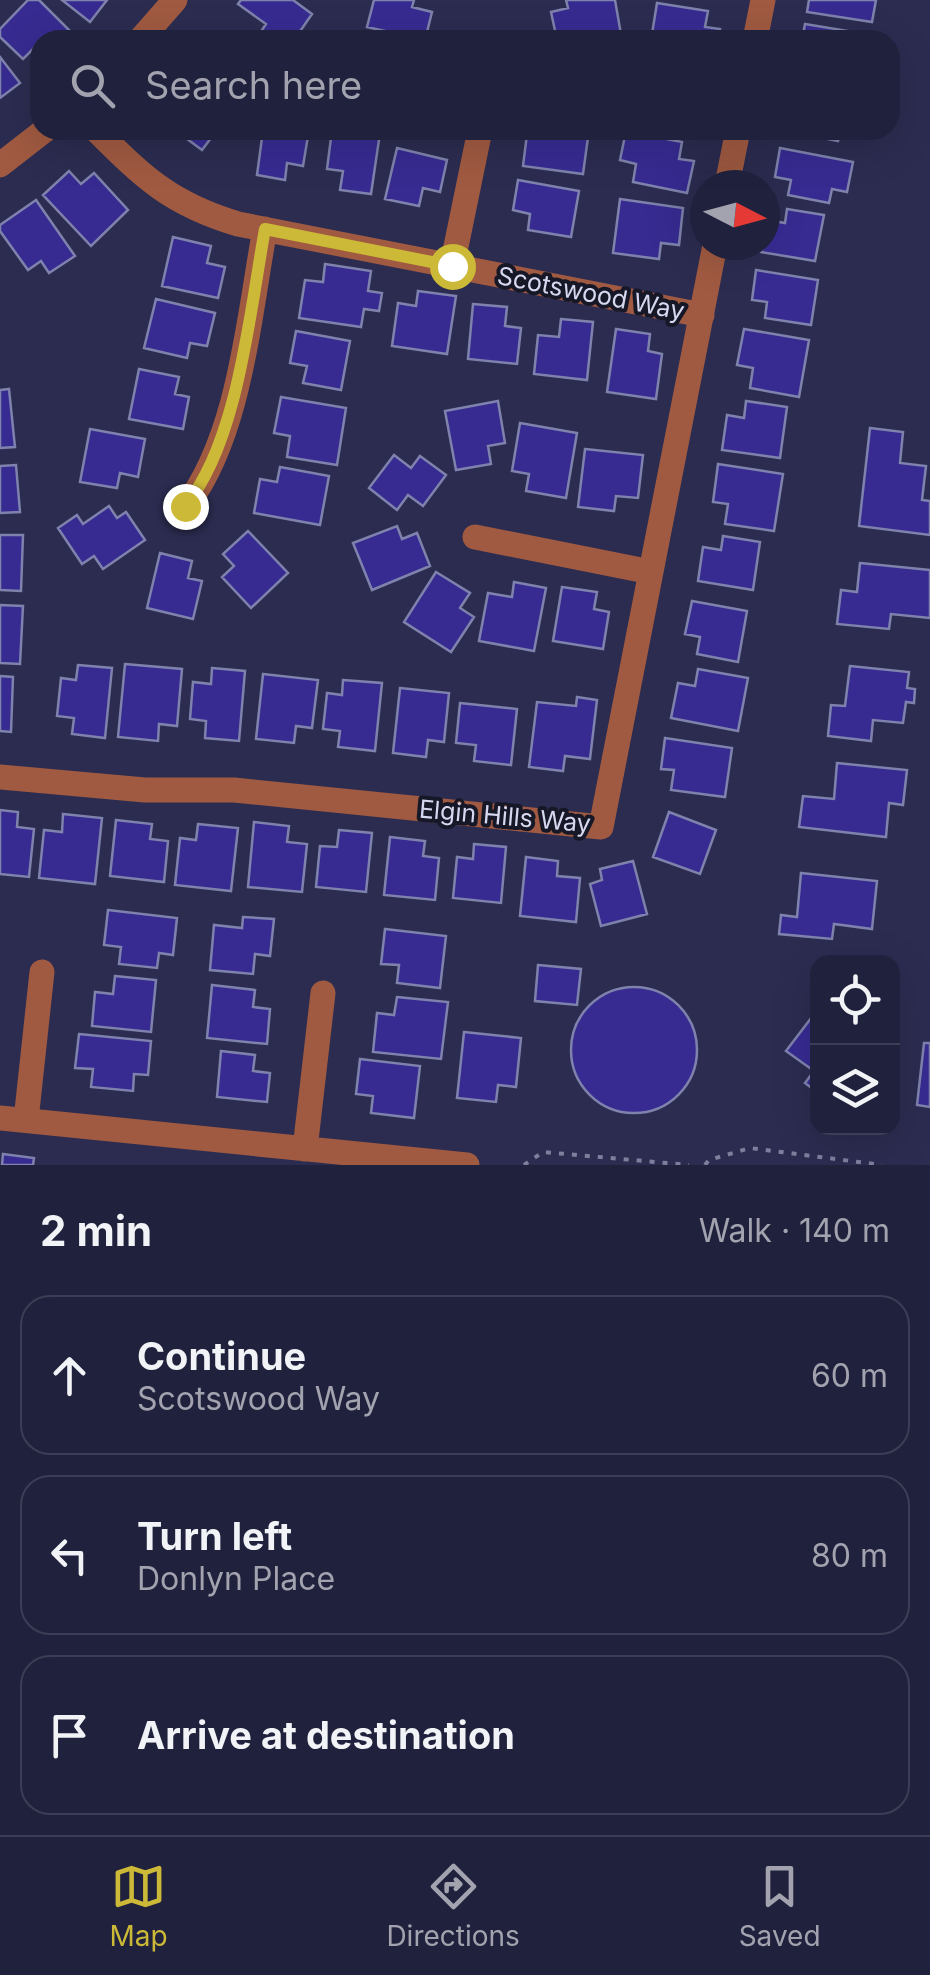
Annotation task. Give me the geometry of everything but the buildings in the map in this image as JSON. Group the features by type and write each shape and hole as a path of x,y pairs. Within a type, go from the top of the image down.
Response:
{"street":[{"path":"149,30 175,0"},
{"path":"757,30 763,0"},
{"path":"0,166 33,140"},
{"name":"Scotswood Way","path":"106,140 148,182 205,214 702,315"},
{"path":"452,266 478,140"},
{"path":"730,170 736,140"},
{"path":"185,506 207,472 221,438 265,229"},
{"name":"Elgin Hills Way","path":"0,777 145,790 234,790 602,827 712,260"},
{"path":"475,537 652,572"},
{"path":"26,1120 42,972"},
{"path":"305,1148 323,994"},
{"path":"0,1118 249,1155 305,1148 468,1165"}],"path":[{"path":"704,1165 741,1148 750,1148 882,1165"},
{"path":"524,1165 543,1152 690,1165"}],"route":[{"path":"185,506 207,472 221,438 265,229 452,266"}]}
